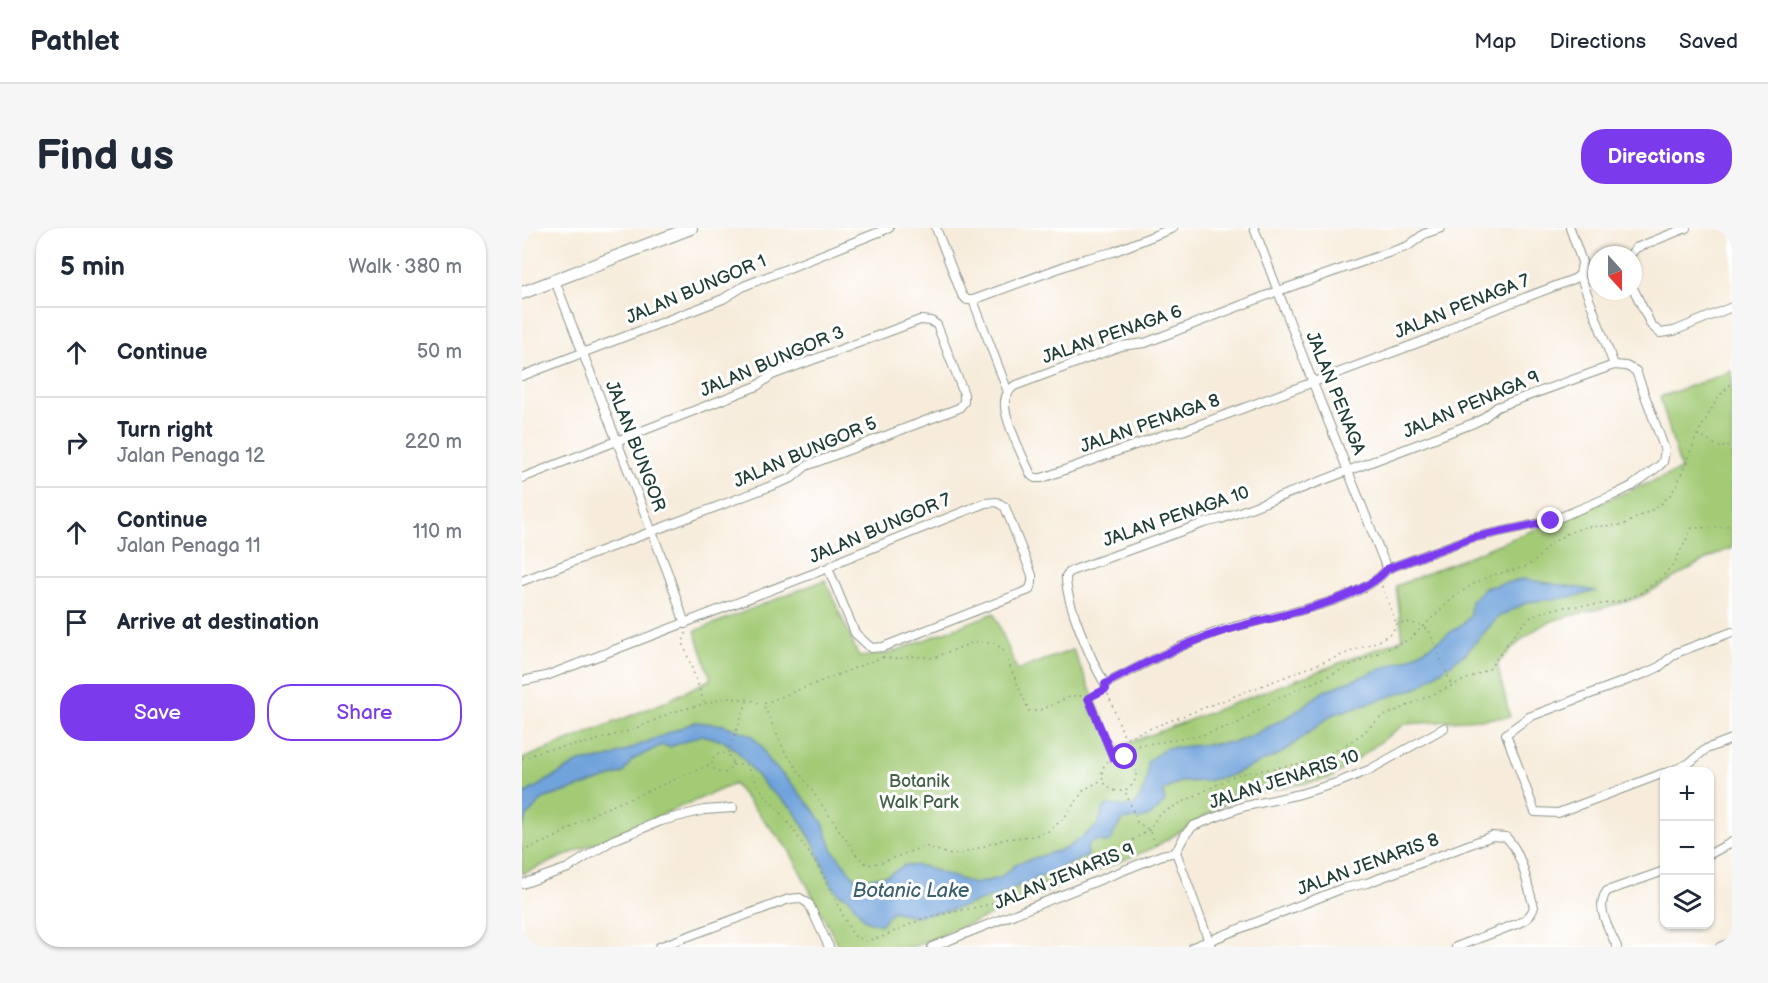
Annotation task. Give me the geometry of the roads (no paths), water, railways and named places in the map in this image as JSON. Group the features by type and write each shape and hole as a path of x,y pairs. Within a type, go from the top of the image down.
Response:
{"street":[{"path":"522,293 691,228"},
{"name":"JALAN BUNGOR 1","path":"522,375 723,299 744,286 890,228"},
{"path":"936,228 966,300 973,300 1084,259 1113,252 1173,228"},
{"name":"JALAN PENAGA","path":"1254,228 1387,569"},
{"name":"JALAN PENAGA 6","path":"1008,392 1014,386 1121,346 1145,343 1278,291 1408,246 1424,234 1441,228"},
{"path":"1641,246 1686,228"},
{"path":"1387,569 1471,538 1551,521 1632,486 1659,466 1665,456 1665,450 1636,371 1626,366 1614,365 1580,275 1582,262 1571,229"},
{"name":"JALAN PENAGA 7","path":"1313,383 1442,334 1461,322 1580,275"},
{"name":"JALAN BUNGOR","path":"555,280 685,624"},
{"path":"973,300 1008,392"},
{"path":"1638,300 1651,325 1660,333 1674,331 1732,307"},
{"name":"JALAN BUNGOR 3","path":"617,442 757,386 772,375 920,320 931,321 937,325 951,363"},
{"name":"JALAN BUNGOR 5","path":"522,581 792,478 806,466 959,408 964,402 964,394 951,363"},
{"name":"JALAN PENAGA 9","path":"1349,471 1474,423 1497,407 1614,365"},
{"name":"JALAN PENAGA 8","path":"1008,392 1005,402 1006,413 1017,442 1031,475 1035,478 1042,478 1163,435 1185,430 1313,383"},
{"path":"522,478 617,442"},
{"name":"JALAN PENAGA 10","path":"1349,471 1221,519 1071,571 1066,576 1066,589 1080,629 1105,684 1137,667 1216,633 1251,622 1295,613 1361,589 1380,579 1387,569"},
{"name":"JALAN BUNGOR 7","path":"522,681 546,676 685,624 985,503 997,502 1005,507 1032,575 1032,583 1029,590 883,647 871,648 855,633 828,568"},
{"path":"1660,775 1558,813 1534,812 1506,734 1529,717 1646,673 1659,667 1676,653 1732,632"},
{"name":"JALAN JENARIS 10","path":"1176,852 1193,826 1242,807 1300,794 1339,782 1369,770 1444,728"},
{"path":"1680,767 1688,764 1706,749 1732,739"},
{"path":"522,884 568,868 613,840 661,821 704,810 733,808"},
{"name":"JALAN JENARIS 8","path":"1194,947 1210,944 1341,889 1367,883 1491,836 1506,837 1512,843 1522,868 1534,907 1528,918 1456,947"},
{"path":"1714,852 1732,842"},
{"path":"1176,852 1210,944"},
{"name":"JALAN JENARIS 9","path":"932,947 1162,855 1176,852"},
{"path":"1617,947 1602,909 1603,897 1608,891 1660,873"},
{"path":"659,947 789,899 800,898 809,904 828,947"},
{"path":"1720,947 1732,942"}],"water":[{"name":"Botanic Lake","path":"1523,579 1597,591 1572,597 1528,602 1498,617 1466,653 1417,688 1334,714 1280,754 1231,775 1206,781 1180,782 1163,791 1165,801 1148,817 1124,819 1111,841 1106,843 1097,840 1087,846 1088,856 998,895 951,910 914,916 892,911 880,925 865,920 849,898 838,893 832,885 814,844 793,809 767,788 737,751 723,741 702,735 670,747 662,745 632,760 623,773 543,799 528,815 522,827 522,795 579,762 608,758 695,722 724,725 751,735 762,747 768,760 794,786 816,813 823,823 832,849 854,877 862,880 888,875 905,865 922,866 974,884 999,878 1018,863 1067,848 1098,825 1103,809 1107,805 1133,807 1145,786 1147,762 1166,748 1236,742 1255,734 1291,715 1324,691 1410,658 1464,623 1470,615 1471,601 1484,588"}],"park label":[{"name":"Botanik Walk Park","path":"919,791"}]}
